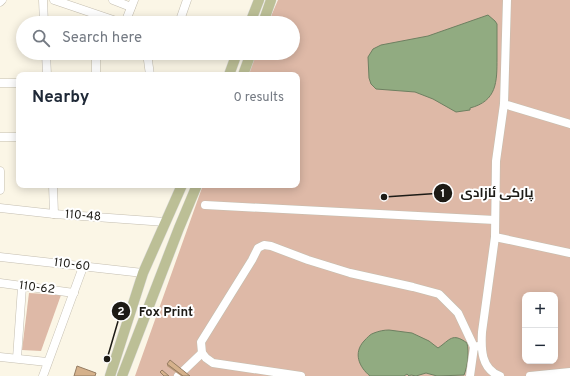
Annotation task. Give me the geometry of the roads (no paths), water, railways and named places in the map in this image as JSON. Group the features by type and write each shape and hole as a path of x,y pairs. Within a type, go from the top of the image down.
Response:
{"main road":[{"path":"265,16 271,0"},
{"path":"252,16 256,1"},
{"path":"230,72 234,60"},
{"path":"244,72 248,60"},
{"path":"110,376 144,273 181,188"},
{"path":"122,376 196,188"}],"street":[{"path":"43,0 44,16"},
{"path":"54,0 104,16"},
{"path":"113,0 132,4 127,16"},
{"path":"181,16 187,0"},
{"path":"470,376 482,332 495,237 496,161 504,104 506,0"},
{"path":"46,60 47,72"},
{"path":"96,60 96,72"},
{"path":"148,60 150,72"},
{"path":"0,83 16,83"},
{"path":"504,104 570,124"},
{"path":"0,137 16,137"},
{"path":"0,171 0,190"},
{"path":"53,188 54,214"},
{"path":"175,188 177,197"},
{"path":"205,205 495,220"},
{"name":"110-48","path":"0,208 54,214 165,222"},
{"path":"495,237 570,253"},
{"path":"301,376 213,363 202,353 201,342 204,335 219,314 258,248 264,244 350,273 439,294 458,313 478,346 490,370 500,376"},
{"name":"110-60","path":"0,257 144,273"},
{"path":"43,376 83,267"},
{"name":"110-62","path":"0,283 74,293"},
{"path":"17,358 22,286"},
{"path":"178,376 202,353"},
{"path":"0,356 47,362"},
{"path":"530,376 570,372"}],"place":[{"name":"پارکی ئازادی","path":"384,197"},
{"name":"Fox Print","path":"107,359"}]}
